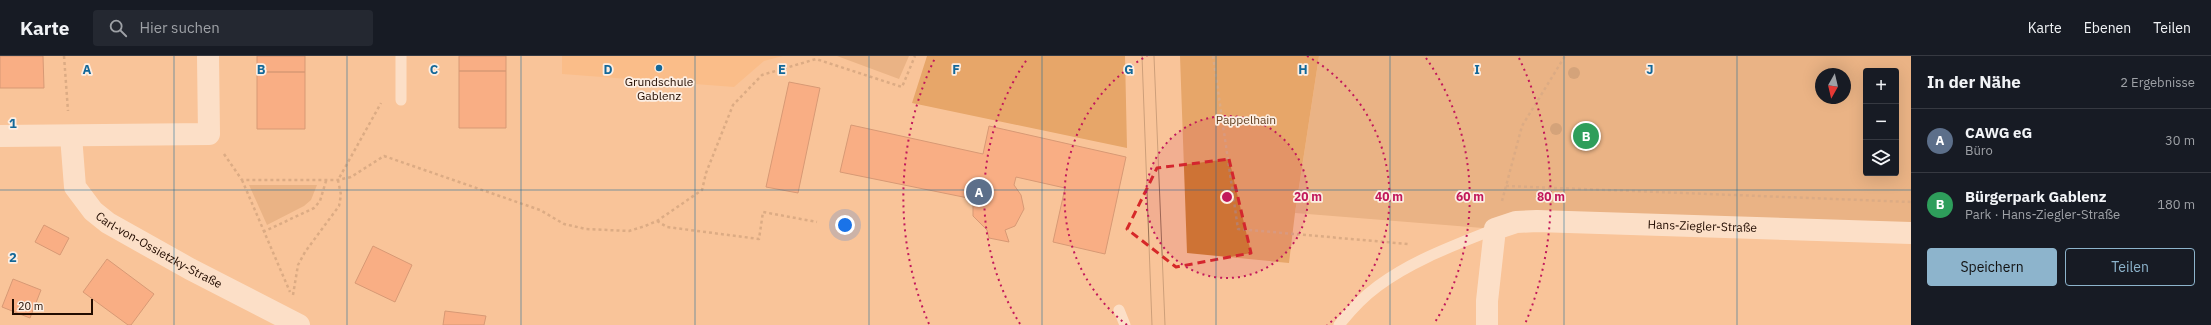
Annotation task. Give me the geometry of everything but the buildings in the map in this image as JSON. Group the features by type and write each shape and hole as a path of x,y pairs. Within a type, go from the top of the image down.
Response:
{"street":[{"path":"0,136 209,134 208,56"},
{"name":"Carl-von-Ossietzky-Straße","path":"71,136 75,187 93,212 108,223 190,269 299,325"},
{"name":"Hans-Ziegler-Straße","path":"1495,229 1516,222 1538,221 1911,233"},
{"path":"1487,325 1487,302 1495,229"}],"lane":[{"path":"401,56 401,100"},
{"path":"1339,325 1354,307 1378,286 1435,254 1495,229"},
{"path":"1119,310 1125,325"}],"path":[{"path":"64,56 71,136"},
{"path":"242,180 338,180 351,177 384,156 540,210 564,224 586,229 629,231 657,221 702,190 706,173 733,105 762,75 816,58 902,87 915,56"},
{"path":"1213,56 1238,229 1409,244"},
{"path":"1495,229 1522,126 1565,56"},
{"path":"209,134 242,180 293,299 298,265 305,252 339,206 341,195 338,180 382,102 401,100"},
{"path":"263,232 314,208 320,201 326,180"},
{"path":"1506,186 1911,202"},
{"path":"657,221 667,227 759,239 763,212 817,222"}],"highlighted area":[{"path":"1229,159 1251,253 1176,267 1127,229 1157,168"}],"shaded area":[{"name":"Grundschule Gablenz","path":"562,56 783,56 764,61 734,87 562,74"},
{"path":"837,56 909,56 899,79"},
{"path":"1319,56 1911,56 1911,233 1495,229 1295,213"},
{"path":"249,185 317,185 311,200 304,206 267,225"}],"green space":[{"path":"927,56 1125,56 1127,148 912,103"},
{"name":"Pappelhain","path":"1180,56 1319,56 1295,213 1289,263 1187,253"}],"tram line":[{"path":"1142,56 1152,325"},
{"path":"1154,56 1165,325"}],"place":[{"name":"Grundschule Gablenz","path":"659,68"},
{"name":"Bürgerpark Gablenz","path":"1586,136"},
{"name":"CAWG eG","path":"979,192"}]}
